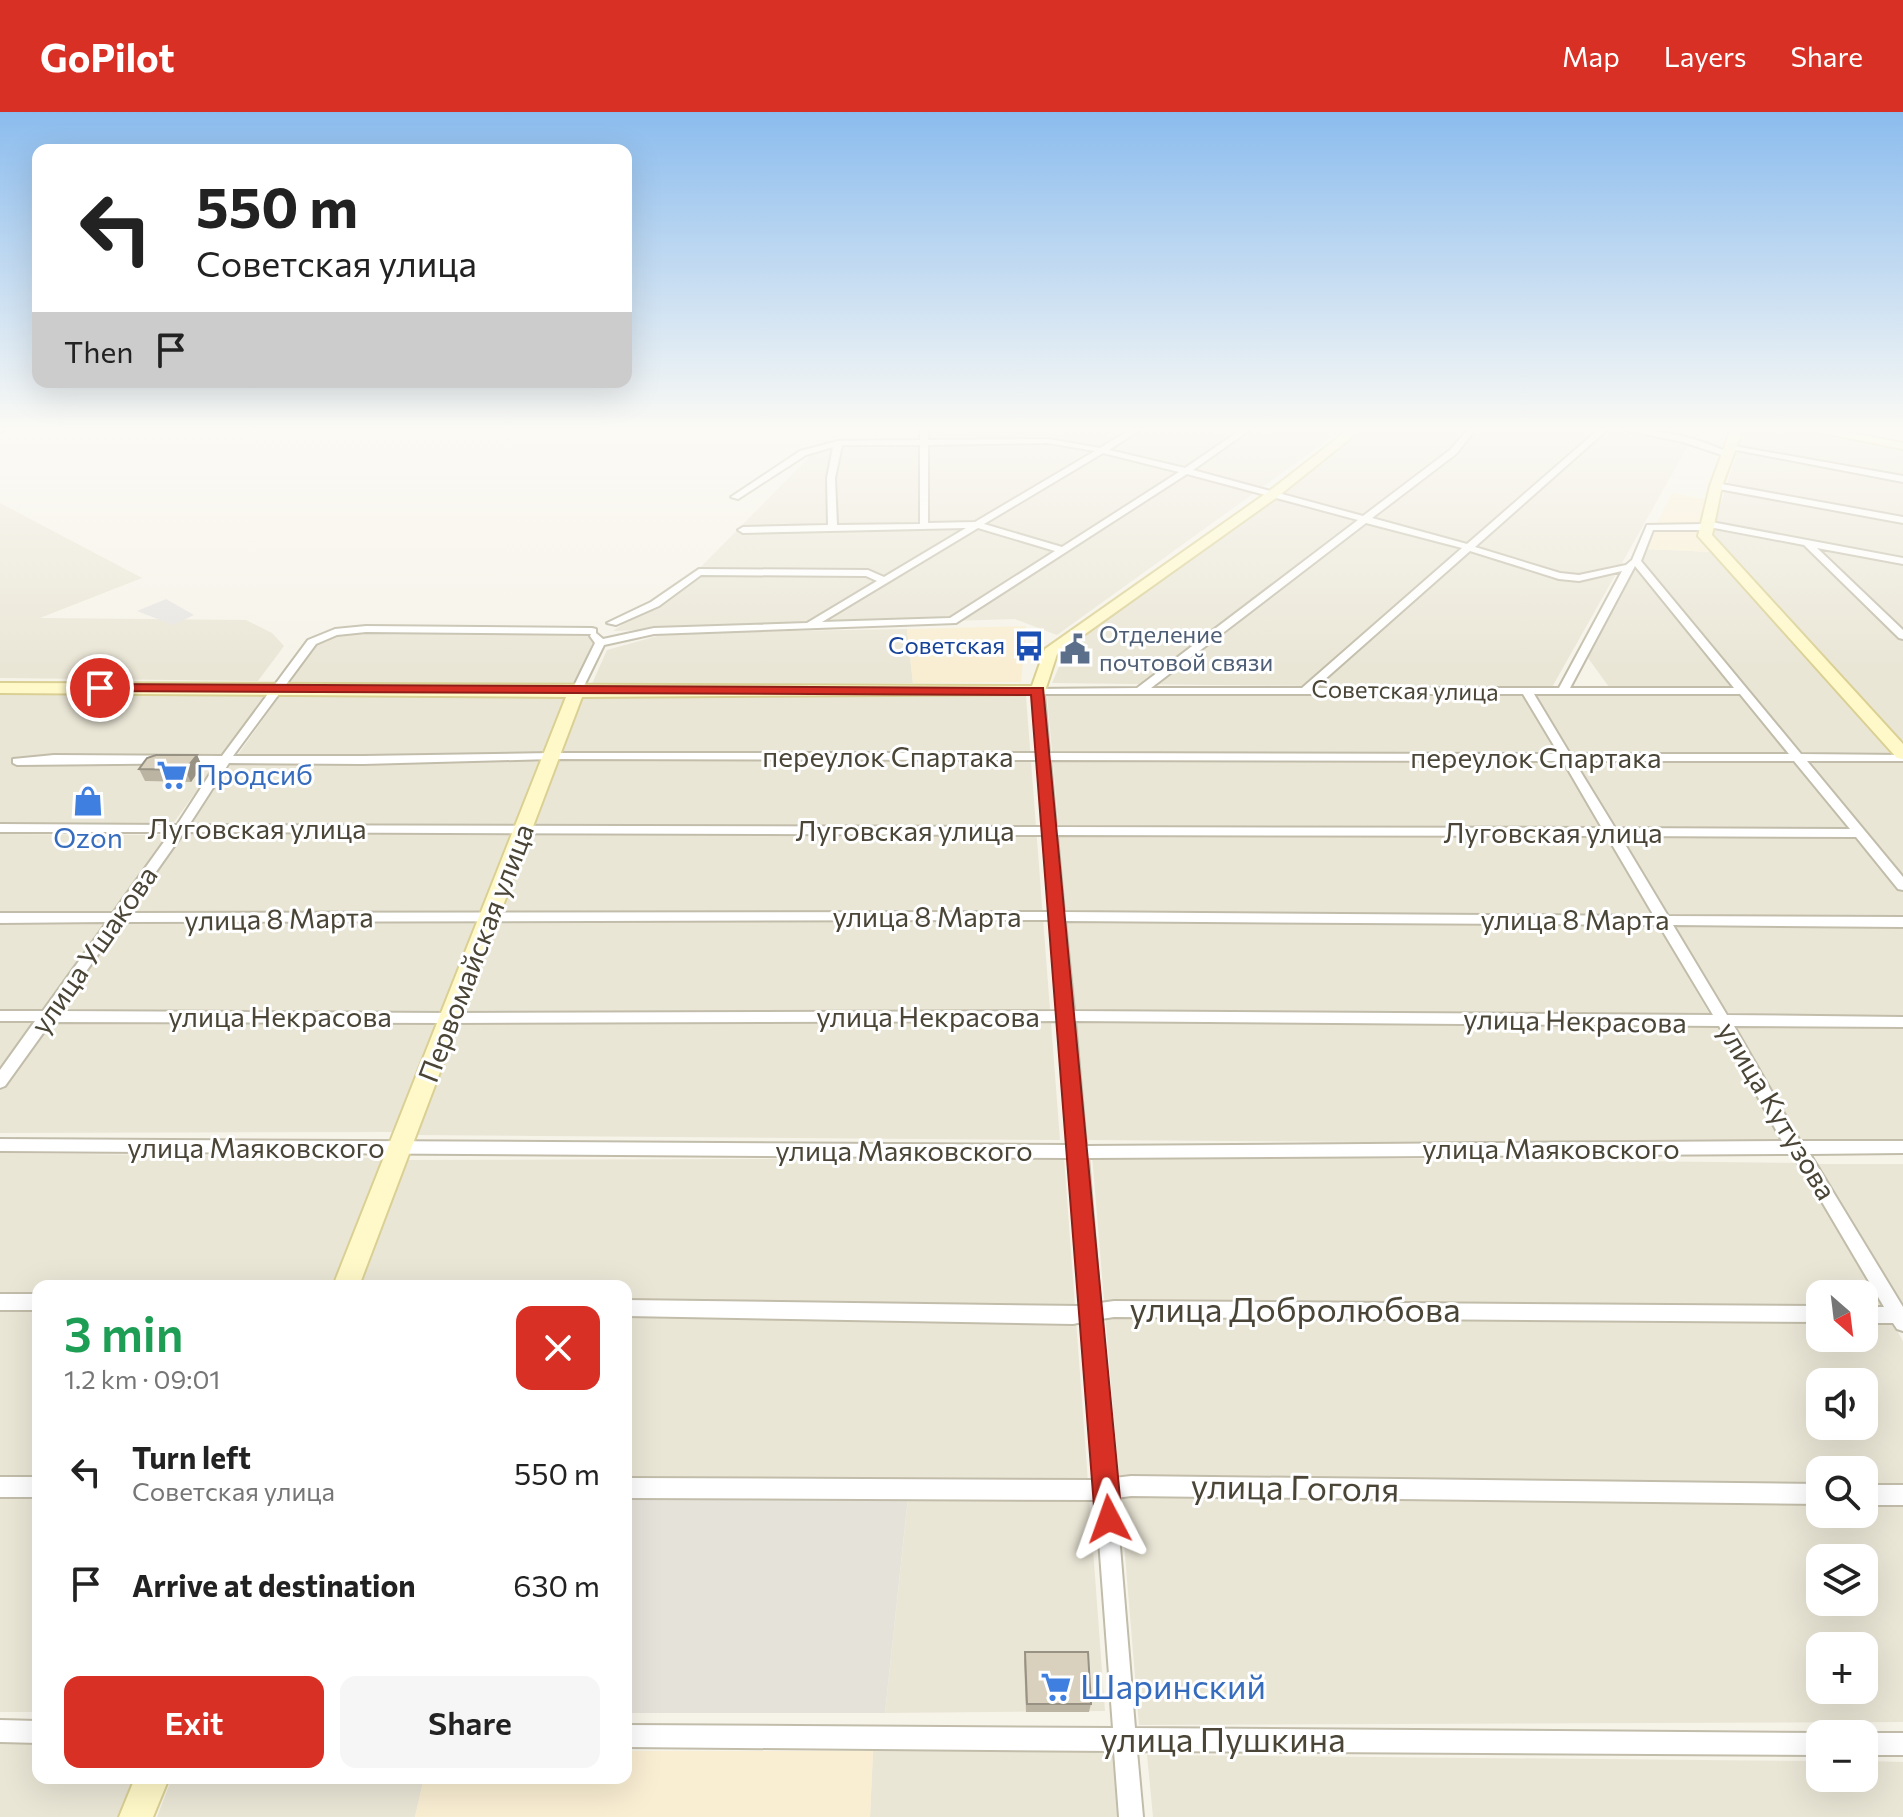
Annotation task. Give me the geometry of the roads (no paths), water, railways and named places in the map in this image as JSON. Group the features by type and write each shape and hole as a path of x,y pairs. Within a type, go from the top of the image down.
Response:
{"street":[{"path":"832,509 833,526"},
{"path":"924,509 924,525"},
{"path":"807,627 1005,509"},
{"path":"883,580 868,573 699,572 655,604 601,627 600,643 654,631 952,621 1128,509"},
{"path":"1131,1817 1079,1152 1038,691 1050,652 1253,509"},
{"path":"1324,509 1467,547 1559,576 1579,578 1633,564"},
{"path":"1141,690 1381,509"},
{"path":"1307,689 1512,509"},
{"path":"1710,509 1705,536 1717,552 1903,756"},
{"path":"1840,509 1903,520"},
{"path":"743,530 977,525 1063,550"},
{"path":"1562,692 1633,564 1650,527 1706,525 1903,561"},
{"path":"1806,542 1903,636"},
{"path":"1633,564 1745,691 1903,886"},
{"name":"улица Ушакова","path":"0,1082 180,829 226,758 312,642 335,632 366,629 601,627"},
{"name":"Первомайская улица","path":"348,1280 576,692 600,643"},
{"name":"Советская улица","path":"0,688 576,692 1745,691"},
{"name":"улица Кутузова","path":"1528,693 1724,1022 1794,1147 1811,1168 1901,1319"},
{"name":"переулок Спартака","path":"17,761 552,756 1903,756"},
{"name":"Луговская улица","path":"0,828 1858,833"},
{"name":"улица 8 Марта","path":"0,918 1058,917 1903,922"},
{"name":"улица Некрасова","path":"0,1016 1067,1016 1903,1022"},
{"name":"улица Маяковского","path":"0,1145 1079,1152 1903,1147"},
{"path":"0,1302 32,1302"},
{"name":"улица Добролюбова","path":"632,1308 1073,1316 1129,1309 1806,1314"},
{"path":"1878,1317 1901,1319"},
{"name":"улица Гоголя","path":"632,1488 1106,1489 1131,1486 1806,1494"},
{"path":"0,1487 32,1487"},
{"path":"1878,1495 1903,1495"},
{"path":"0,1731 32,1732"},
{"name":"улица Пушкина","path":"632,1736 1806,1744"},
{"path":"1878,1744 1903,1744"},
{"path":"136,1817 150,1784"}],"place":[{"name":"Советская","path":"1029,646"},
{"name":"Отделение почтовой связи","path":"1075,649"},
{"name":"Продсиб","path":"172,775"},
{"name":"Ozon","path":"88,801"},
{"name":"Шаринский","path":"1056,1687"}]}
